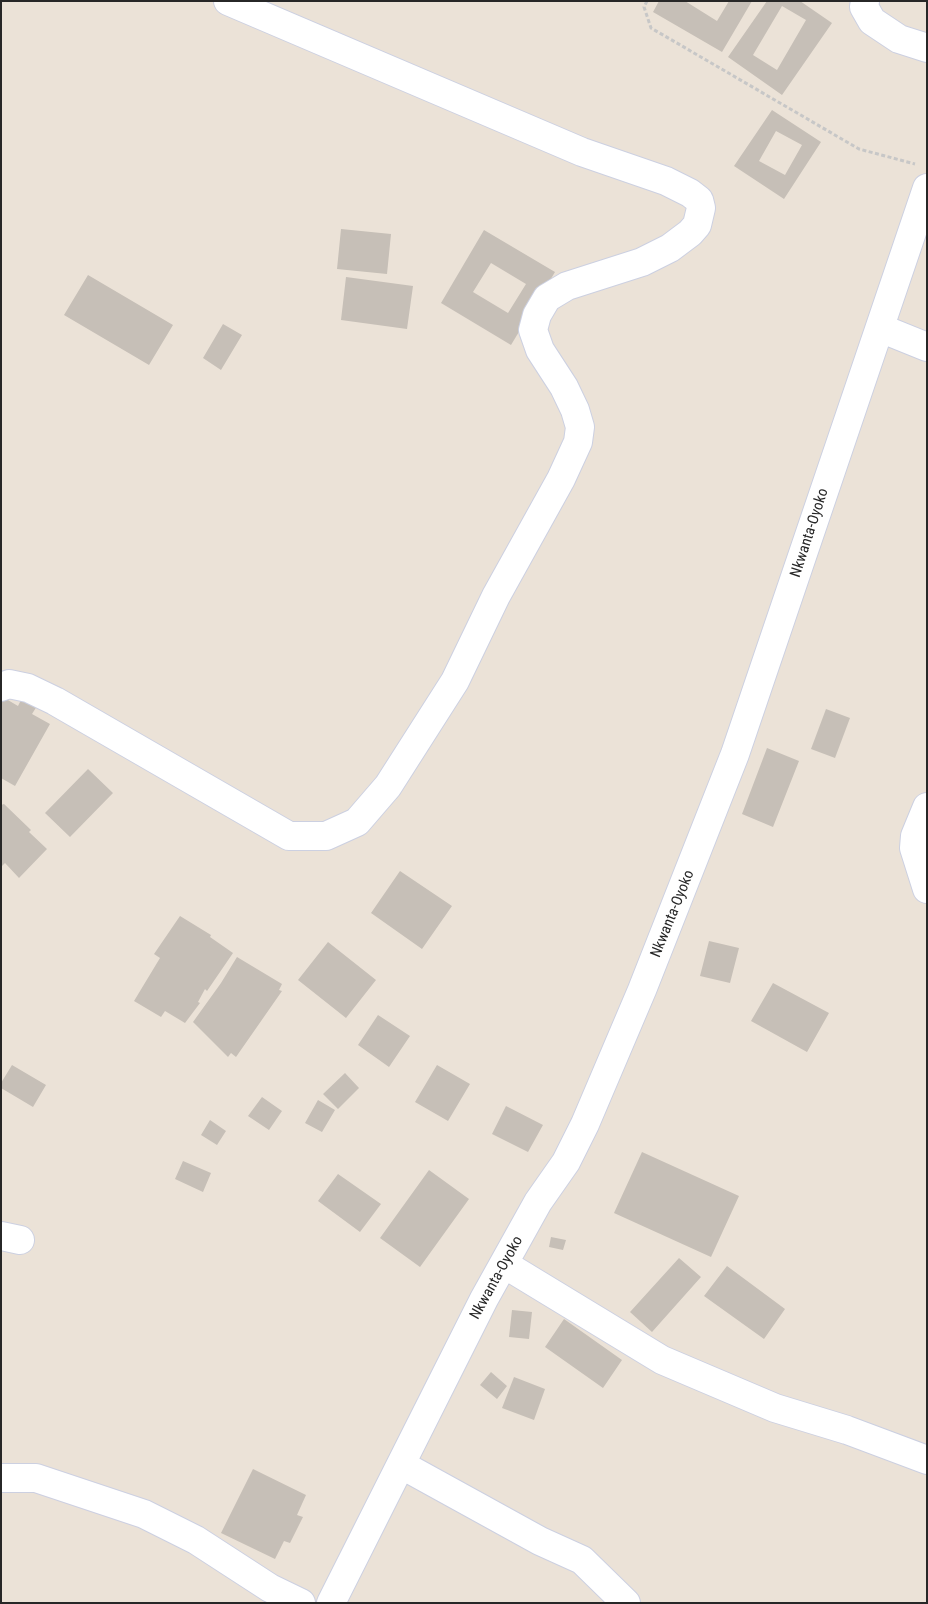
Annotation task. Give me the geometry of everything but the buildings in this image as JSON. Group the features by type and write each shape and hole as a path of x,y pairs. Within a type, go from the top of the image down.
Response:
{"street":[{"path":"1,687 9,684 28,688 56,700 289,836 326,836 357,822 388,786 455,681 496,596 561,479 578,442 580,427 575,410 564,387 540,350 533,330 537,315 547,298 566,286 650,258 670,248 690,233 697,225 701,208 700,200 666,181 573,148 228,1"},
{"path":"865,1 864,7 872,21 899,38 927,48"},
{"name":"Nkwanta-Oyoko","path":"331,1603 504,1264 538,1202 566,1162 585,1124 684,887 772,650 880,328 922,176"},
{"path":"880,328 927,346"},
{"path":"927,807 915,836 914,848 927,888"},
{"path":"504,1264 662,1360 776,1408 847,1430 927,1460"},
{"path":"402,1464 540,1541 582,1560 626,1603"},
{"path":"1,1478 36,1478 144,1514 196,1540 270,1588 301,1603"}],"path":[{"path":"647,1 644,7 651,28 859,149 922,176"}]}
